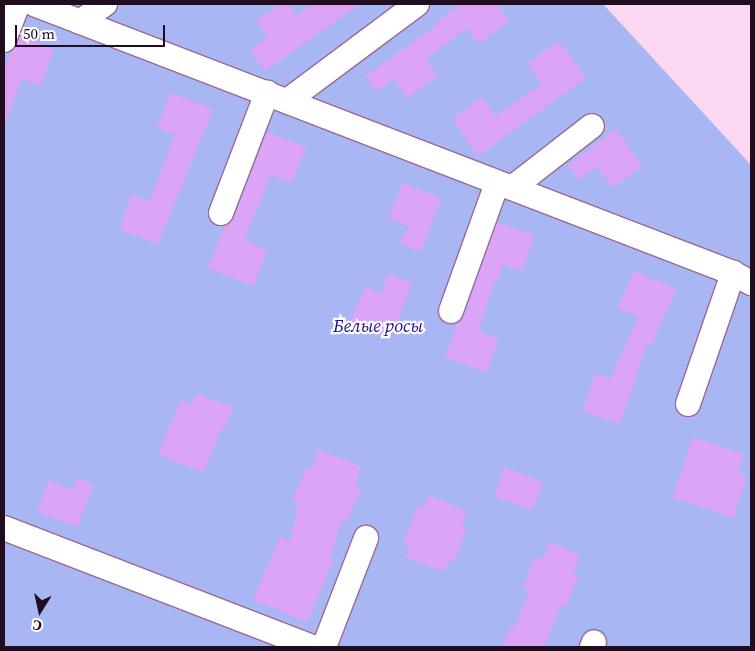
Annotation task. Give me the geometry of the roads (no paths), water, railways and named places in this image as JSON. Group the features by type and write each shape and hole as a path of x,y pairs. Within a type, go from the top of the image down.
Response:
{"street":[{"path":"4,40 18,4"},
{"path":"34,4 742,278 688,404"},
{"path":"80,22 105,4"},
{"path":"221,213 277,97 417,4"},
{"path":"451,311 505,186 592,126"},
{"path":"4,528 313,647"},
{"path":"324,647 366,538"}],"park label":[{"name":"Белые росы","path":"378,326"}]}
